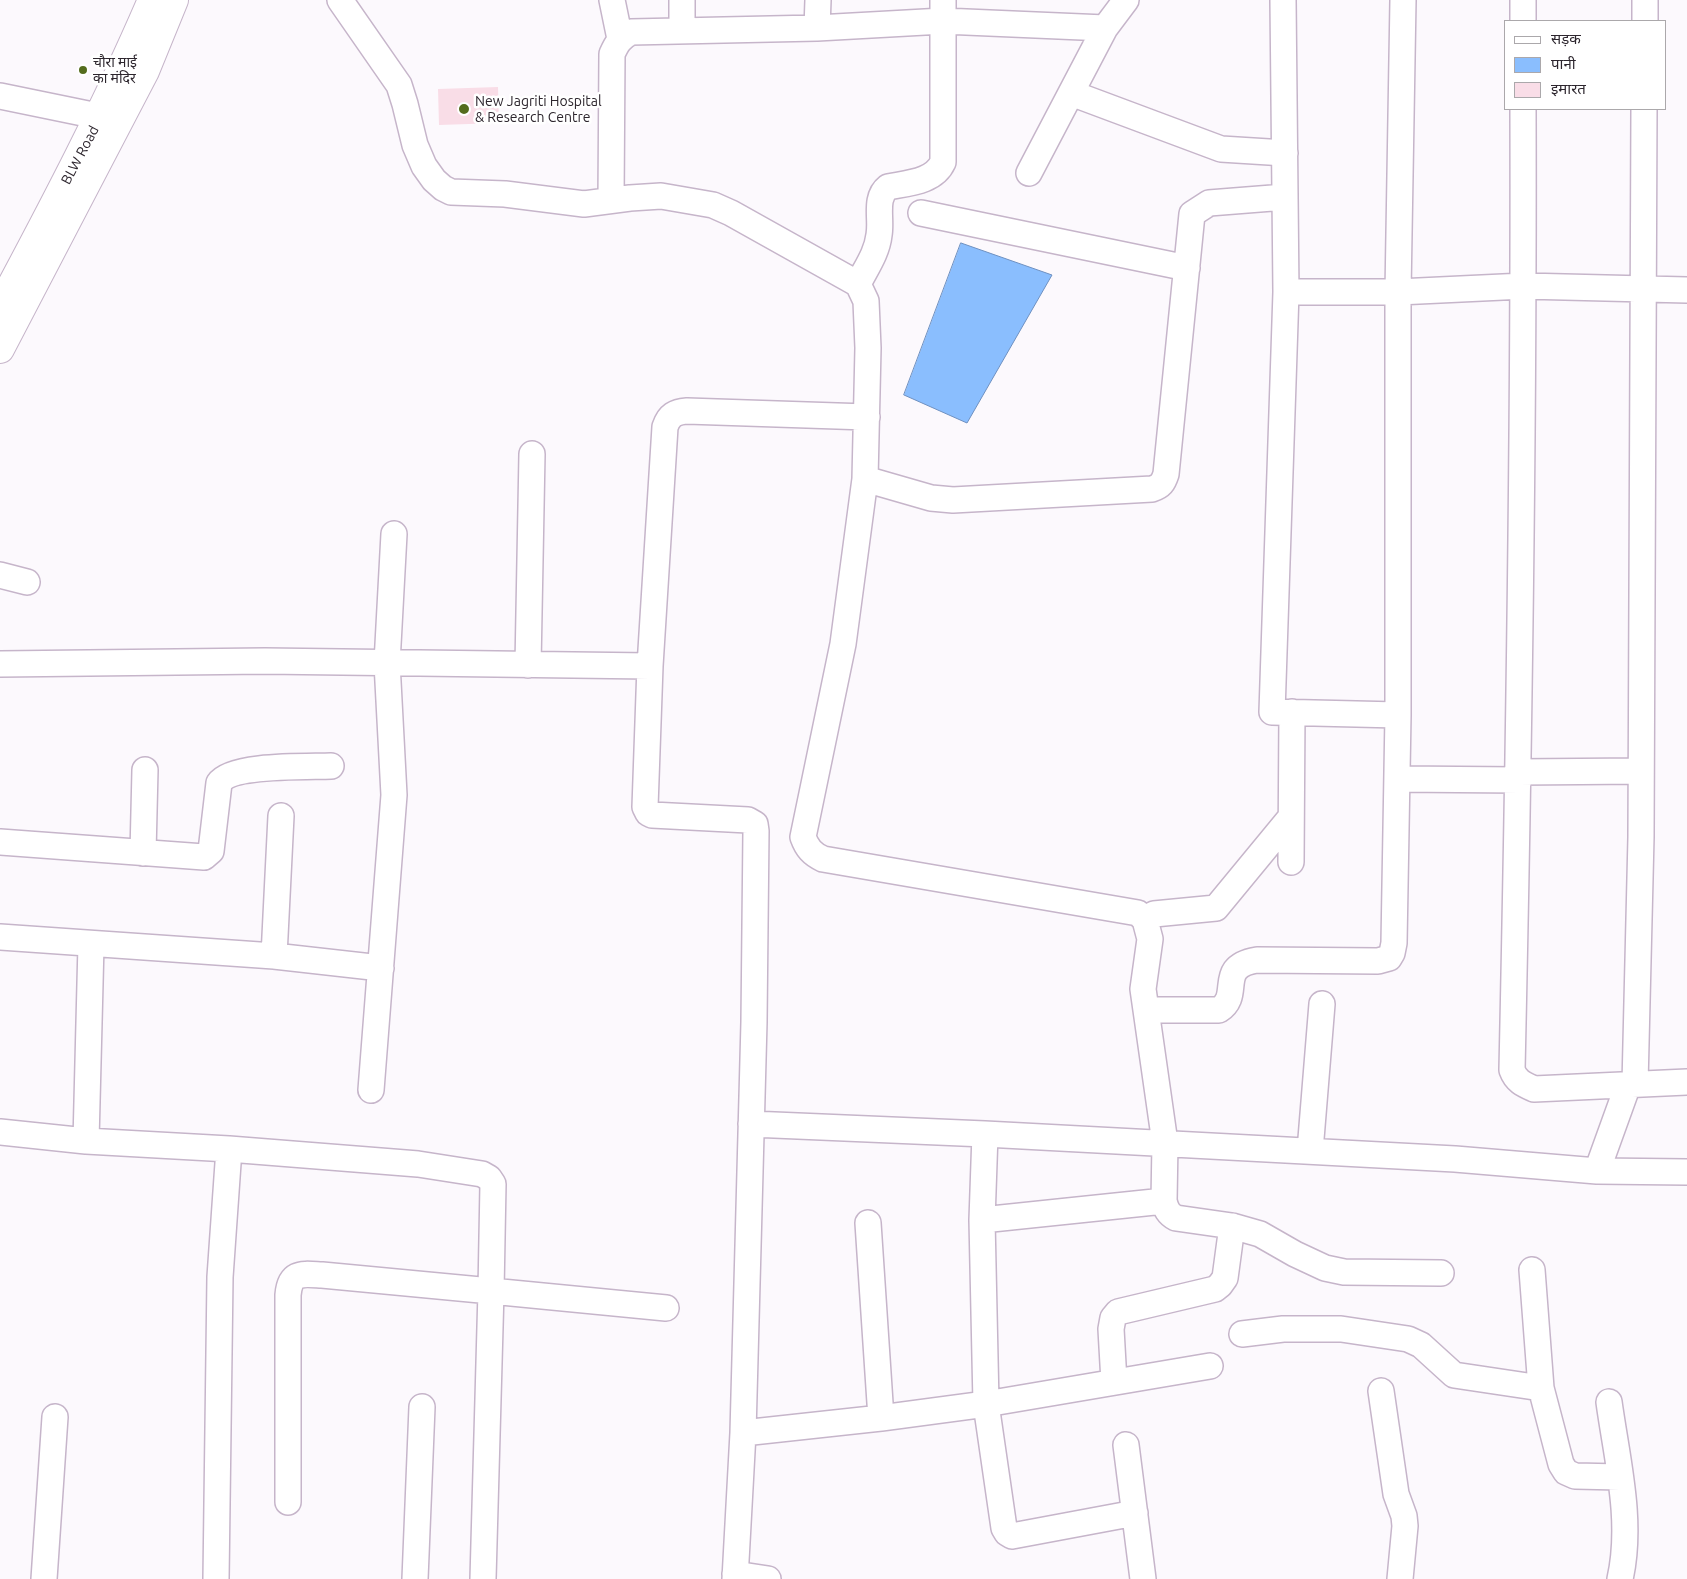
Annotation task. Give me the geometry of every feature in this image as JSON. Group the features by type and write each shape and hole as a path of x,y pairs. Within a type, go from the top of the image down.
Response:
{"main road":[{"name":"BLW Road","path":"0,307 110,118 126,61 152,0"},
{"path":"0,349 110,118 145,71 174,0"}],"street":[{"path":"340,0 399,85 415,145 424,166 434,180 443,188 451,192 504,194 584,204 661,196 713,205 731,213 858,284 866,301 868,348 865,479 843,644 803,837 807,847 814,855 823,859 1138,913 1145,920 1150,939 1143,989 1165,1143 1164,1201 1166,1210 1170,1215 1176,1218 1232,1226 1260,1234 1325,1268 1344,1272 1441,1273"},
{"path":"612,0 620,39"},
{"path":"682,0 682,31"},
{"path":"817,28 818,0"},
{"path":"1029,173 1105,28 1126,0"},
{"path":"1283,0 1286,292 1272,712 1398,715"},
{"path":"1146,1010 1218,1010 1225,1006 1228,999 1233,972 1237,966 1246,962 1257,960 1378,962 1389,958 1392,953 1394,943 1398,715 1398,292 1403,0"},
{"path":"1523,0 1523,20"},
{"path":"1645,0 1645,20"},
{"path":"611,200 612,54 620,39 631,32 817,28 943,11 1105,28"},
{"path":"858,284 878,245 882,192 888,187 933,176 943,162 943,11"},
{"path":"1071,93 1221,149 1284,154"},
{"path":"0,96 110,118"},
{"path":"1523,110 1524,286 1519,776 1512,1070 1515,1077 1523,1084 1534,1088 1687,1082"},
{"path":"1597,1171 1632,1084 1641,836 1644,110"},
{"path":"865,479 931,498 954,500 1152,489 1160,486 1166,474 1192,214 1209,203 1285,197"},
{"path":"921,213 1187,268"},
{"path":"1286,292 1398,292 1524,286 1687,290"},
{"path":"768,1579 735,1576 743,1433 754,1022 756,831 755,824 748,820 652,816 645,807 650,666 665,427 668,418 676,412 687,411 867,417"},
{"path":"528,665 532,454"},
{"path":"372,1090 394,795 387,663 394,534"},
{"path":"0,575 27,582"},
{"path":"0,664 265,661 650,666"},
{"path":"1291,862 1292,712"},
{"path":"0,842 198,857 207,855 211,851 219,783 226,776 267,768 331,766"},
{"path":"143,853 145,770"},
{"path":"1397,779 1641,771"},
{"path":"274,956 280,816"},
{"path":"1145,920 1154,914 1216,908 1291,817"},
{"path":"0,937 274,956 381,968"},
{"path":"86,1141 91,944"},
{"path":"1310,1151 1322,1004"},
{"path":"750,1124 985,1134 1455,1159 1597,1171 1687,1172"},
{"path":"0,1132 86,1141 229,1149 418,1164 482,1174 489,1178 493,1184 483,1579"},
{"path":"985,1134 982,1220 986,1404 1004,1528 1006,1533 1012,1536 1135,1513"},
{"path":"216,1579 220,1277 229,1149"},
{"path":"982,1220 1164,1201"},
{"path":"868,1223 881,1418"},
{"path":"1114,1382 1111,1329 1113,1318 1118,1312 1215,1289 1224,1278 1232,1226"},
{"path":"1532,1270 1541,1388 1561,1464 1566,1472 1575,1476 1620,1477"},
{"path":"288,1502 288,1295 289,1283 294,1277 303,1274 322,1275 666,1308"},
{"path":"1242,1334 1283,1329 1341,1329 1408,1339 1421,1344 1454,1375 1541,1388"},
{"path":"743,1433 986,1404 1210,1366"},
{"path":"1381,1391 1396,1494 1404,1516 1405,1526 1400,1579"},
{"path":"1609,1402 1626,1526 1625,1560 1620,1579"},
{"path":"415,1579 422,1407"},
{"path":"44,1579 55,1417"},
{"path":"1126,1445 1143,1579"}],"water":[{"path":"961,243 1052,275 967,423 904,395"}],"building":[{"path":"498,87 499,123 439,125 438,89"}],"place":[{"name":"चौरा माई का मंदिर","path":"83,70"},
{"name":"New Jagriti Hospital & Research Centre","path":"464,109"}]}
